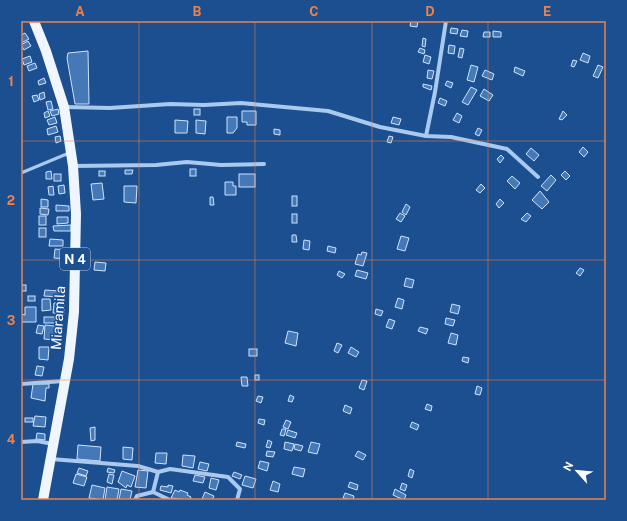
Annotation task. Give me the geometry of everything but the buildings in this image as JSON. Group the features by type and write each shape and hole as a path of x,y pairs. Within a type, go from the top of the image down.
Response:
{"main road":[{"name":"Miaramila","path":"34,21 46,51 64,107 73,166 76,214 74,312 66,380 43,500"}],"street":[{"path":"426,136 435,92 446,21"},
{"path":"64,107 110,108 170,104 204,105 241,103 328,111 380,127 426,136 452,137 507,149 538,177"},
{"path":"73,166 156,165 186,162 221,165 264,164"},
{"path":"21,384 66,380"},
{"path":"21,442 37,441 53,445"},
{"path":"50,459 138,466 158,472 170,469 228,477 240,489 237,500"},
{"path":"153,492 158,472"},
{"path":"136,500 137,496 153,492 170,500"}],"lane":[{"path":"21,173 71,152"}]}
